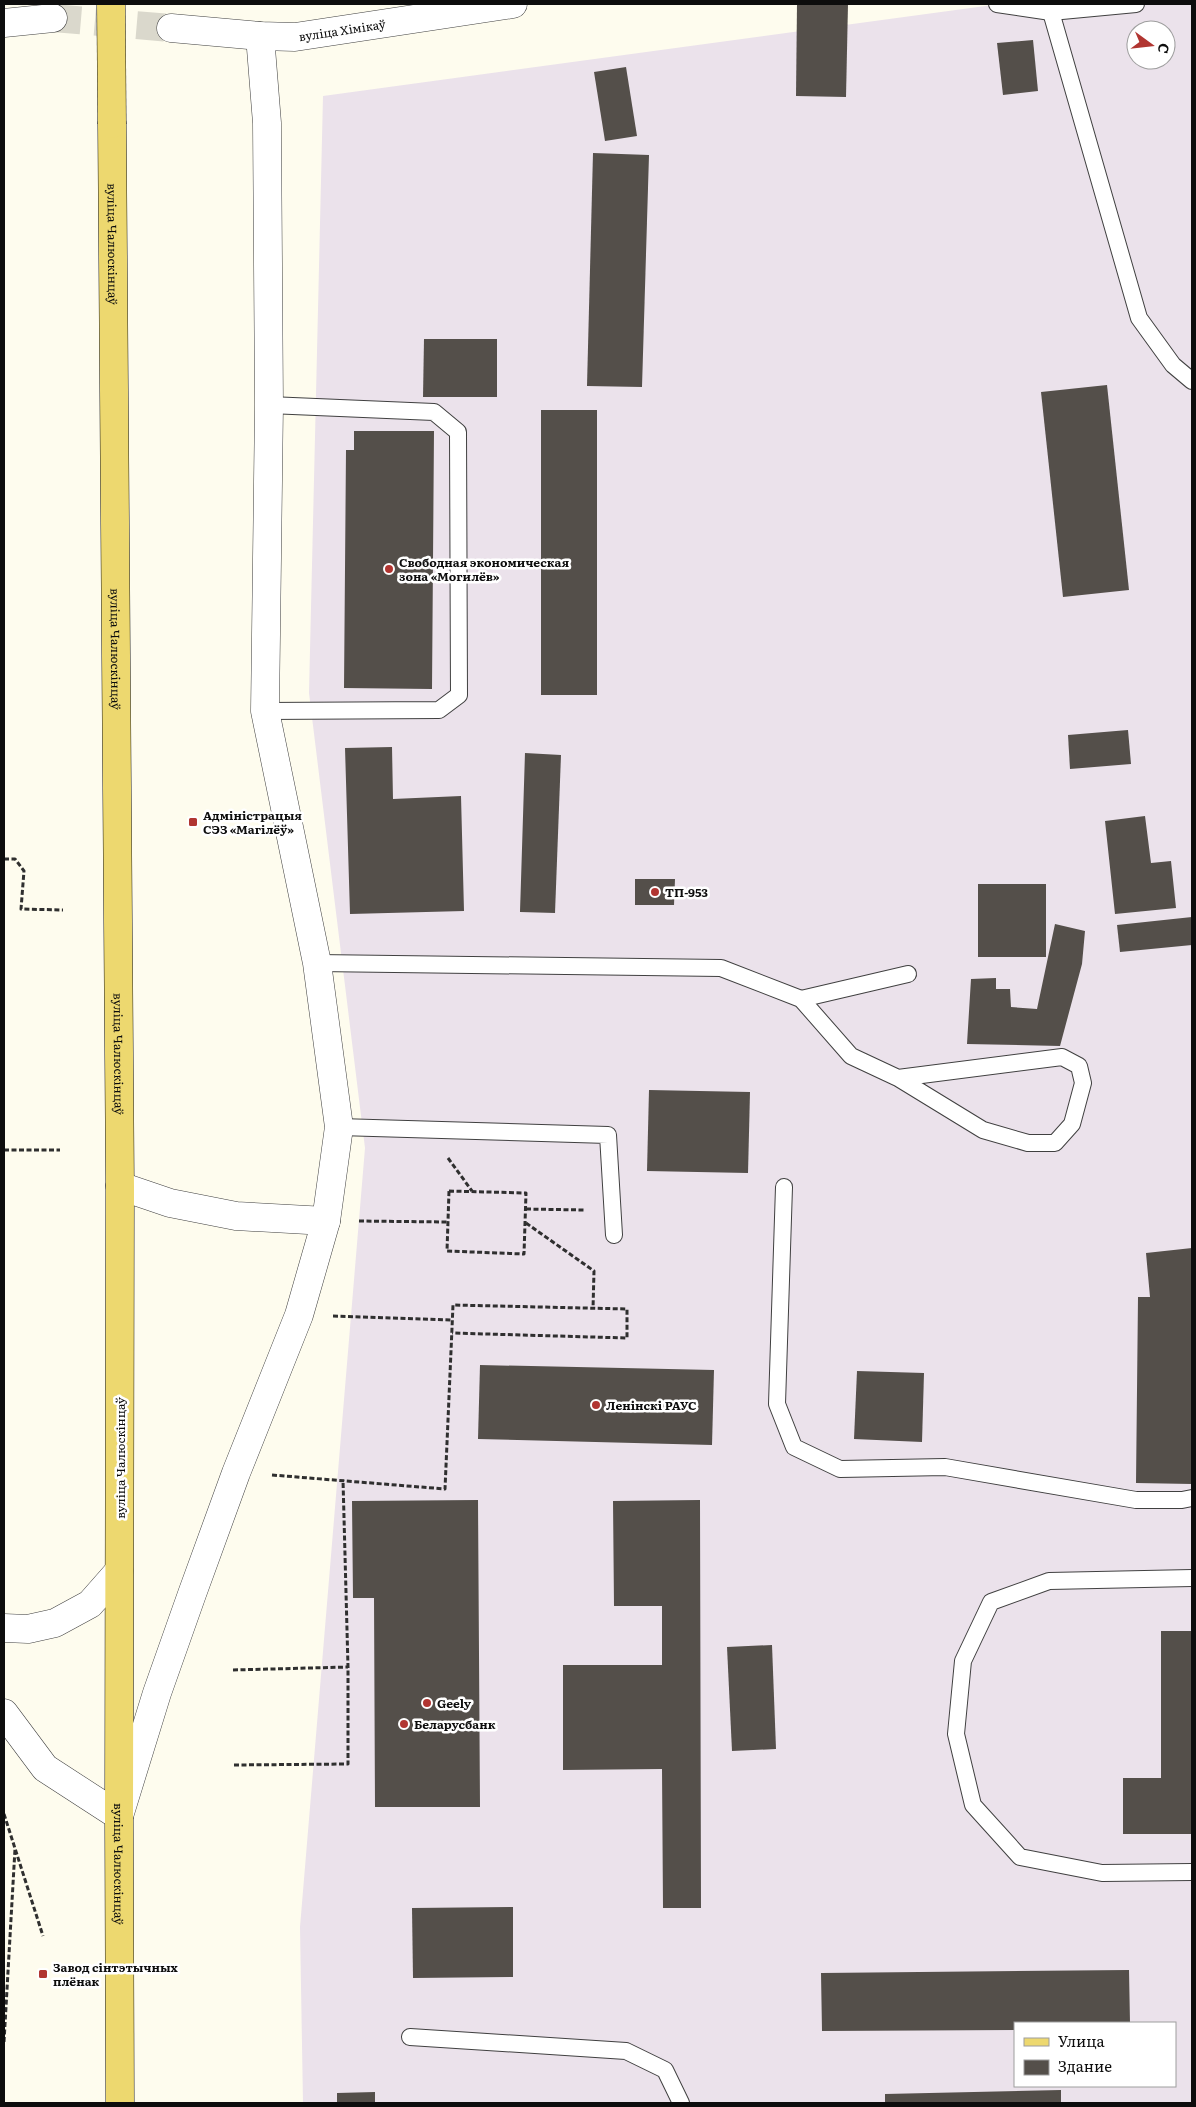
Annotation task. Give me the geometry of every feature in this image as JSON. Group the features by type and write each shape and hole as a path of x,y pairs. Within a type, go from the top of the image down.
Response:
{"main road":[{"name":"вуліца Чалюскінцаў","path":"111,4 120,1186 120,2103"}],"street":[{"name":"вуліца Хімікаў","path":"171,28 260,36 295,37 514,4"},
{"path":"4,23 53,18"},
{"path":"4,1713 45,1768 119,1816 157,1694 236,1473 299,1314 326,1221 339,1127 317,963 265,711 270,406 266,122 260,36"},
{"path":"120,1186 170,1203 236,1216 326,1221"},
{"path":"4,1628 28,1629 55,1623 90,1604 119,1570"}],"lane":[{"path":"998,4 1051,12 1136,4"},
{"path":"1051,12 1139,318 1173,365 1192,381"},
{"path":"265,711 439,710 459,695 458,432 434,412 270,406"},
{"path":"317,963 721,968 801,999 851,1056 898,1078 983,1130 1028,1143 1055,1143 1072,1124 1083,1083 1078,1066 1062,1057 898,1078"},
{"path":"801,999 908,974"},
{"path":"339,1127 608,1135 614,1235"},
{"path":"784,1187 777,1404 794,1447 840,1469 945,1467 1136,1500 1182,1500 1192,1498"},
{"path":"1192,1578 1049,1581 991,1602 963,1661 956,1734 973,1805 1020,1857 1102,1874 1192,1872"},
{"path":"410,2037 626,2051 665,2070 681,2103"}],"path":[{"path":"4,859 15,859 24,871 21,909 63,910"},
{"path":"428,1130 472,1192"},
{"path":"4,1150 60,1150"},
{"path":"449,1191 472,1192 526,1193 524,1254 447,1251 449,1191"},
{"path":"526,1209 613,1210"},
{"path":"326,1221 448,1222"},
{"path":"526,1223 594,1271 593,1309"},
{"path":"236,1473 444,1489 453,1305 627,1309 627,1338 452,1333"},
{"path":"299,1314 452,1320"},
{"path":"234,1765 348,1764 348,1667 343,1480"},
{"path":"233,1670 348,1667"},
{"path":"4,1814 43,1936"},
{"path":"4,2042 15,1849"}],"shaded area":[{"path":"1000,4 1192,4 1192,2103 303,2103 300,1927 365,1148 309,693 323,96"}],"building":[{"path":"797,4 848,4 846,97 796,96"},
{"path":"1033,40 1038,91 1003,95 997,43"},
{"path":"626,67 637,136 605,141 594,72"},
{"path":"593,153 649,155 642,387 587,386"},
{"path":"424,339 497,339 497,397 423,397"},
{"path":"1107,385 1129,590 1063,597 1041,392"},
{"path":"541,410 597,410 597,695 541,695"},
{"name":"Свободная экономическая зона «Могилёв»","path":"354,431 434,431 432,689 344,688 346,450 354,450"},
{"path":"1128,730 1131,764 1070,769 1068,735"},
{"path":"392,747 393,799 461,796 464,911 350,914 345,748"},
{"path":"525,753 561,755 555,913 520,912"},
{"path":"1145,816 1151,863 1171,861 1176,908 1115,914 1105,821"},
{"name":"ТП-953","path":"635,879 675,879 674,905 635,905"},
{"path":"978,884 1046,884 1046,957 978,957"},
{"path":"1192,917 1192,945 1120,952 1117,925"},
{"path":"1055,924 1085,931 1082,964 1060,1046 967,1044 971,979 996,978 996,989 1010,989 1011,1007 1037,1009"},
{"path":"649,1090 750,1092 748,1173 647,1171"},
{"path":"1192,1248 1192,1484 1136,1483 1138,1297 1150,1297 1146,1253"},
{"name":"Ленінскі РАУС","path":"480,1365 714,1370 712,1445 478,1439"},
{"path":"857,1371 924,1373 922,1442 854,1439"},
{"name":"Geely","path":"478,1500 480,1807 375,1807 374,1598 353,1598 352,1501"},
{"path":"700,1500 701,1908 663,1908 662,1769 563,1770 563,1665 662,1665 662,1606 614,1606 613,1501"},
{"path":"1161,1631 1192,1631 1192,1834 1123,1834 1123,1778 1161,1778"},
{"path":"772,1645 776,1749 732,1751 727,1647"},
{"path":"513,1907 513,1977 413,1978 412,1908"},
{"path":"1129,1970 1130,2022 1014,2022 1014,2030 822,2031 821,1973"},
{"path":"1061,2090 1061,2103 885,2103 885,2094"},
{"path":"375,2092 375,2103 337,2103 337,2093"}],"tunnel":[{"path":"53,18 171,28"}],"place":[{"name":"Свободная экономическая зона «Могилёв»","path":"389,569"},
{"name":"Адміністрацыя СЭЗ «Магілёў»","path":"193,822"},
{"name":"ТП-953","path":"655,892"},
{"name":"Ленінскі РАУС","path":"596,1405"},
{"name":"Geely","path":"427,1703"},
{"name":"Беларусбанк","path":"404,1724"},
{"name":"Завод сінтэтычных плёнак","path":"43,1974"}]}
